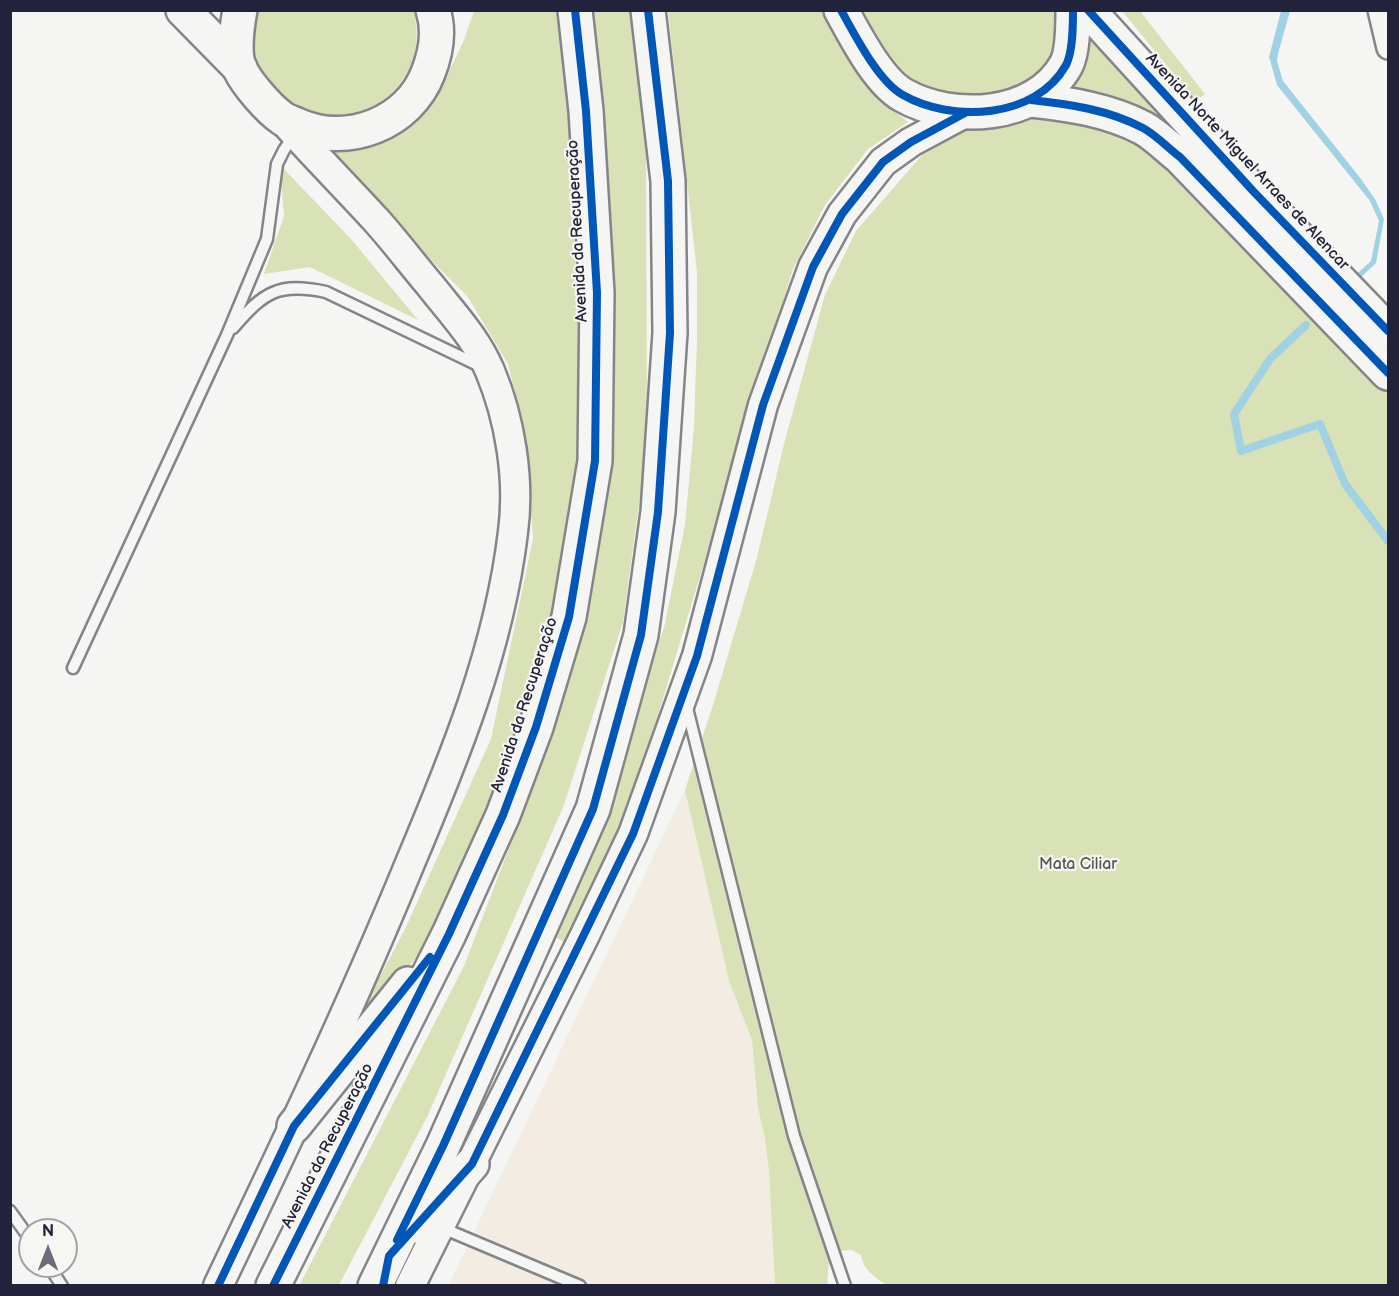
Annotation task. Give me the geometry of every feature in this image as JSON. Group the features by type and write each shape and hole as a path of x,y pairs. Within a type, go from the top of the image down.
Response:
{"main road":[{"path":"183,10 240,68 259,95 379,223 474,340 490,371 501,404 510,442 514,484 514,529 503,592 485,667 449,770 393,906 294,1126 218,1286"},
{"path":"240,10 236,33 240,68"},
{"name":"Avenida da Recuperação","path":"273,1286 449,934 503,815 536,727 569,617 595,461 597,293 586,111 575,10"},
{"path":"386,1271 593,809 641,635 658,512 670,333 668,181 648,10"},
{"path":"841,10 879,72 901,94 933,107 965,113 1000,108 1031,100 1062,103 1108,113 1145,129 1180,157 1389,373"},
{"path":"1031,100 1054,82 1067,62 1073,31 1073,10"},
{"name":"Avenida Norte Miguel Arraes de Alencar","path":"1088,10 1253,191 1389,332"},
{"path":"289,126 313,132 345,134 377,127 404,109 424,84 436,54 439,14"},
{"path":"410,1286 633,834 697,656 763,405 813,267 842,214 883,162 911,142 965,113"},
{"path":"294,1126 449,934"},
{"path":"375,1286 472,1164"}],"street":[{"path":"1379,10 1389,48"}],"lane":[{"path":"73,668 227,335 267,238 277,164 284,150 289,126"},
{"path":"227,335 252,306 273,291 300,287 326,292 490,371"},
{"path":"684,694 794,1136 845,1286"},
{"path":"440,1227 580,1286"}],"shaded area":[{"path":"685,790 729,981 752,1040 758,1108 769,1171 775,1285 448,1286"}],"green space":[{"path":"247,11 414,11 417,38 414,58 403,79 393,91 369,109 355,115 324,118 298,113 285,105 254,74"},
{"path":"474,11 562,11 577,199 584,413 579,496 550,632 516,745 442,927 348,1038 405,929 491,739 533,539 526,437 508,364 468,297 307,136 412,108 446,78 464,40"},
{"path":"590,11 631,11 646,151 647,445 623,622 564,805 428,1115 339,1285 299,1286 464,966 532,788 581,630"},
{"path":"668,11 830,11 839,24 873,93 908,122 868,149 825,205 793,269 632,801 568,945 556,937 664,628 685,525 694,427 697,272"},
{"path":"852,11 1057,11 1064,27 1049,74 997,100 923,91 899,77"},
{"path":"1122,11 1140,11 1205,94 1196,101"},
{"path":"1092,35 1184,141 1060,93 1087,57"},
{"name":"Mata Ciliar","path":"1030,108 1151,143 1388,388 1388,1285 886,1285 867,1269 861,1255 852,1250 835,1251 829,1262 827,1285 775,1285 769,1171 758,1108 752,1040 729,981 685,790 756,561 785,440 825,295 856,231 922,155 985,120"},
{"path":"280,165 351,239 418,320 310,267 264,274 284,216"}],"water":[{"path":"1281,11 1290,11 1277,61 1283,81 1361,179 1375,199 1384,219 1376,263 1353,285 1350,280 1371,261 1379,221 1370,201 1277,85 1269,57"}],"waterway":[{"path":"1306,325 1270,359 1234,414 1241,451 1320,424 1345,484 1388,541"}],"cycle path":[{"path":"273,1286 449,934 503,815 536,727 569,617 595,461 597,293 586,111 575,10"},
{"path":"397,1240 443,1146 593,809 641,635 658,512 670,333 668,181 648,10"},
{"path":"841,10 876,69 894,88 923,104 945,110 968,112 992,111 1014,106 1035,96 1052,83 1068,60 1073,10"},
{"path":"1088,10 1253,191 1388,331"},
{"path":"1031,100 1103,112 1153,134 1180,157 1388,373"},
{"path":"383,1286 389,1256 472,1164 633,834 697,656 763,405 813,267 842,214 883,162 911,142 965,113"},
{"path":"218,1286 294,1126 430,957"}]}
